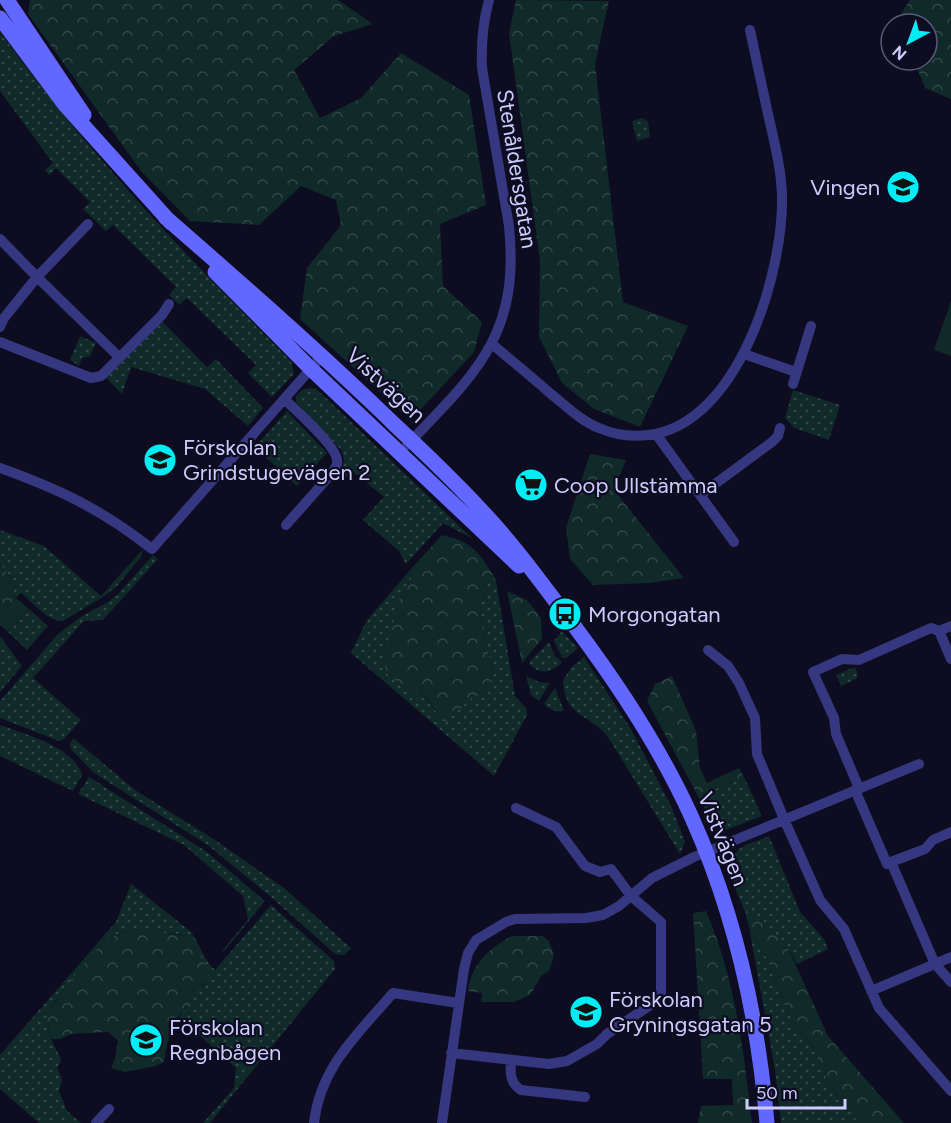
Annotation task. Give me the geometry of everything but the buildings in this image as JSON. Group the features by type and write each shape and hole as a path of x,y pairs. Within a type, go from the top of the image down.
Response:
{"main road":[{"name":"Vistvägen","path":"7,0 108,153"},
{"name":"Vistvägen","path":"0,18 44,79 245,304 557,604"},
{"name":"Vistvägen","path":"165,217 322,356 483,512 512,544 596,656 654,744 706,851 724,901 745,977 758,1050 767,1123"}],"street":[{"name":"Stenåldersgatan","path":"400,452 481,363 492,344 507,303 512,267 509,226 482,68 482,44 489,0"},
{"path":"492,344 576,414 592,424 623,435 656,434 682,424 709,404 734,373 744,354 769,283 779,240 782,203 779,160 750,30"},
{"path":"0,327 4,318 38,277 88,224"},
{"path":"0,239 119,357"},
{"path":"0,342 91,378 101,376 162,315 169,304"},
{"path":"793,384 811,326"},
{"path":"744,354 796,372"},
{"path":"0,468 55,488 80,500 105,514 152,549 322,356"},
{"path":"284,399 328,444 338,459 337,466 332,473 286,525"},
{"path":"700,495 772,442 778,436 780,428"},
{"path":"656,434 734,542"},
{"path":"951,626 939,631 931,628 859,660 842,658 813,672 834,718 836,734 887,864 925,849 933,840 951,832"},
{"path":"939,631 951,659"},
{"path":"708,650 728,666 743,692 755,718 757,754 784,819 820,900 844,929 879,1008 951,1091"},
{"path":"442,1123 458,1003 468,953 476,940 490,930 515,919 594,917 611,911 652,878 706,851 919,764"},
{"path":"451,1053 549,1064 576,1057 661,998 661,922 631,896 611,869 600,872 585,866 556,827 516,808"},
{"path":"891,862 935,964 951,982"},
{"path":"871,991 951,957"},
{"path":"314,1123 318,1099 327,1075 343,1050 393,993 458,1003"},
{"path":"511,1060 511,1078 515,1086 521,1090 585,1096"},
{"path":"96,1123 108,1109"}],"green space":[{"path":"30,0 338,0 373,24 334,36 294,70 320,118 361,98 401,53 469,95 486,205 440,224 443,286 482,322 474,352 411,420 300,319 307,268 341,225 336,200 301,186 259,225 190,221 141,171 28,14"},
{"path":"516,0 609,1 595,64 623,302 688,326 640,427 594,409 562,383 539,337 540,261 509,33"},
{"path":"910,0 951,0 951,99 925,88 919,72 939,72 939,12 902,12"},
{"path":"0,32 102,161 176,243 291,361 294,374 272,397 248,373 256,365 187,298 179,305 169,295 176,287 113,225 106,231 83,209 90,202 56,168 49,175 45,170 53,163 0,91"},
{"path":"643,118 648,122 650,137 637,141 632,121"},
{"path":"951,301 951,356 934,350"},
{"path":"161,320 207,367 216,359 263,408 248,426 205,389 131,367 122,394 105,377"},
{"path":"80,336 96,343 90,356 82,358 79,366 70,360"},
{"path":"316,389 325,397 473,539 443,523 406,564 399,551 363,520 384,497 352,471 346,478 342,474 344,459 342,451 296,402 296,396 302,390"},
{"path":"793,390 840,405 829,440 794,428 785,418"},
{"path":"287,411 327,453 297,486 255,447"},
{"path":"590,454 626,460 614,490 684,578 650,583 593,585 570,559 566,528"},
{"path":"0,530 44,546 101,596 143,549 141,557 116,587 63,621 46,615 21,593 16,598 9,576 0,563"},
{"path":"442,535 460,540 473,548 493,575 487,576 480,610 493,677 488,694 473,697 444,723 429,701 388,676 383,659 399,600 411,580 412,568"},
{"path":"153,555 158,559 103,620 84,621 33,678 81,720 64,739 59,741 0,718 0,701 58,634 117,595"},
{"path":"0,563 9,576 16,598 0,615"},
{"path":"412,568 411,580 399,600 412,689 429,702 444,723 493,677 480,610 487,576 493,575 496,581 515,696 526,708 527,715 494,776 351,653 367,620"},
{"path":"507,591 527,600 541,618 542,639 522,663"},
{"path":"16,598 29,609 8,632 0,625 0,615"},
{"path":"29,609 48,626 27,650 8,632"},
{"path":"562,631 578,648 565,659 554,641"},
{"path":"0,636 22,666 0,692"},
{"path":"549,642 555,656 562,662 551,670 538,670 530,665 530,661"},
{"path":"584,657 631,729 672,808 685,842 680,854 608,737 573,708 568,701 564,692 563,680 572,667"},
{"path":"855,667 858,675 856,679 841,686 836,675"},
{"path":"526,676 539,682 550,683 539,701 531,695"},
{"path":"672,676 696,731 700,768 707,783 739,768 744,777 698,796 647,701 655,684"},
{"path":"555,688 564,711 553,710 544,704"},
{"path":"0,725 35,737 70,757 82,775 73,791 0,756"},
{"path":"73,738 135,790 215,840 284,888 351,948 344,955 335,954 209,846 94,773 71,749"},
{"path":"89,777 207,852 265,901 225,950 221,952 248,920 243,896 184,845 78,794"},
{"path":"744,777 762,816 723,831 715,828 698,796"},
{"path":"769,836 800,912 824,939 828,949 797,964 787,946 749,908 745,912 732,878 732,860 735,853 742,847"},
{"path":"131,884 190,931 207,961 215,970 271,905 334,961 335,969 210,1123 203,1123 234,1088 236,1068 179,1017 206,983 198,954 190,941 178,934 135,930 118,934 90,956 55,1002 48,1019 50,1036 61,1062 57,1067 62,1080 59,1091 67,1111 81,1123 39,1123 0,1089 0,1055 116,922"},
{"path":"749,907 787,946 828,1036 904,1123 859,1123 833,1091 816,1051 797,1029 783,1002 766,957 749,927 745,912"},
{"path":"706,911 725,963 737,1015 752,1123 698,1123 701,1106 733,1105 732,1079 703,1079 693,913"},
{"path":"749,927 766,957 783,1002 797,1029 816,1051 833,1091 859,1123 781,1123 775,1070"},
{"path":"136,929 185,936 203,960 208,976 175,1022 169,1036 164,1062 156,1066 125,1072 111,1068 118,1041 108,1032 71,1034 60,1039 52,1039 47,1019 64,990 97,949 106,941"},
{"path":"512,936 543,936 549,941 554,955 549,971 541,976 531,994 524,998 513,1002 481,1002 482,993 468,991 473,973 482,958"}],"place":[{"name":"Vingen","path":"903,187"},
{"name":"Förskolan Grindstugevägen 2","path":"160,460"},
{"name":"Coop Ullstämma","path":"531,485"},
{"name":"Morgongatan","path":"565,614"},
{"name":"Förskolan Gryningsgatan 5","path":"586,1012"},
{"name":"Förskolan Regnbågen","path":"146,1040"}]}
